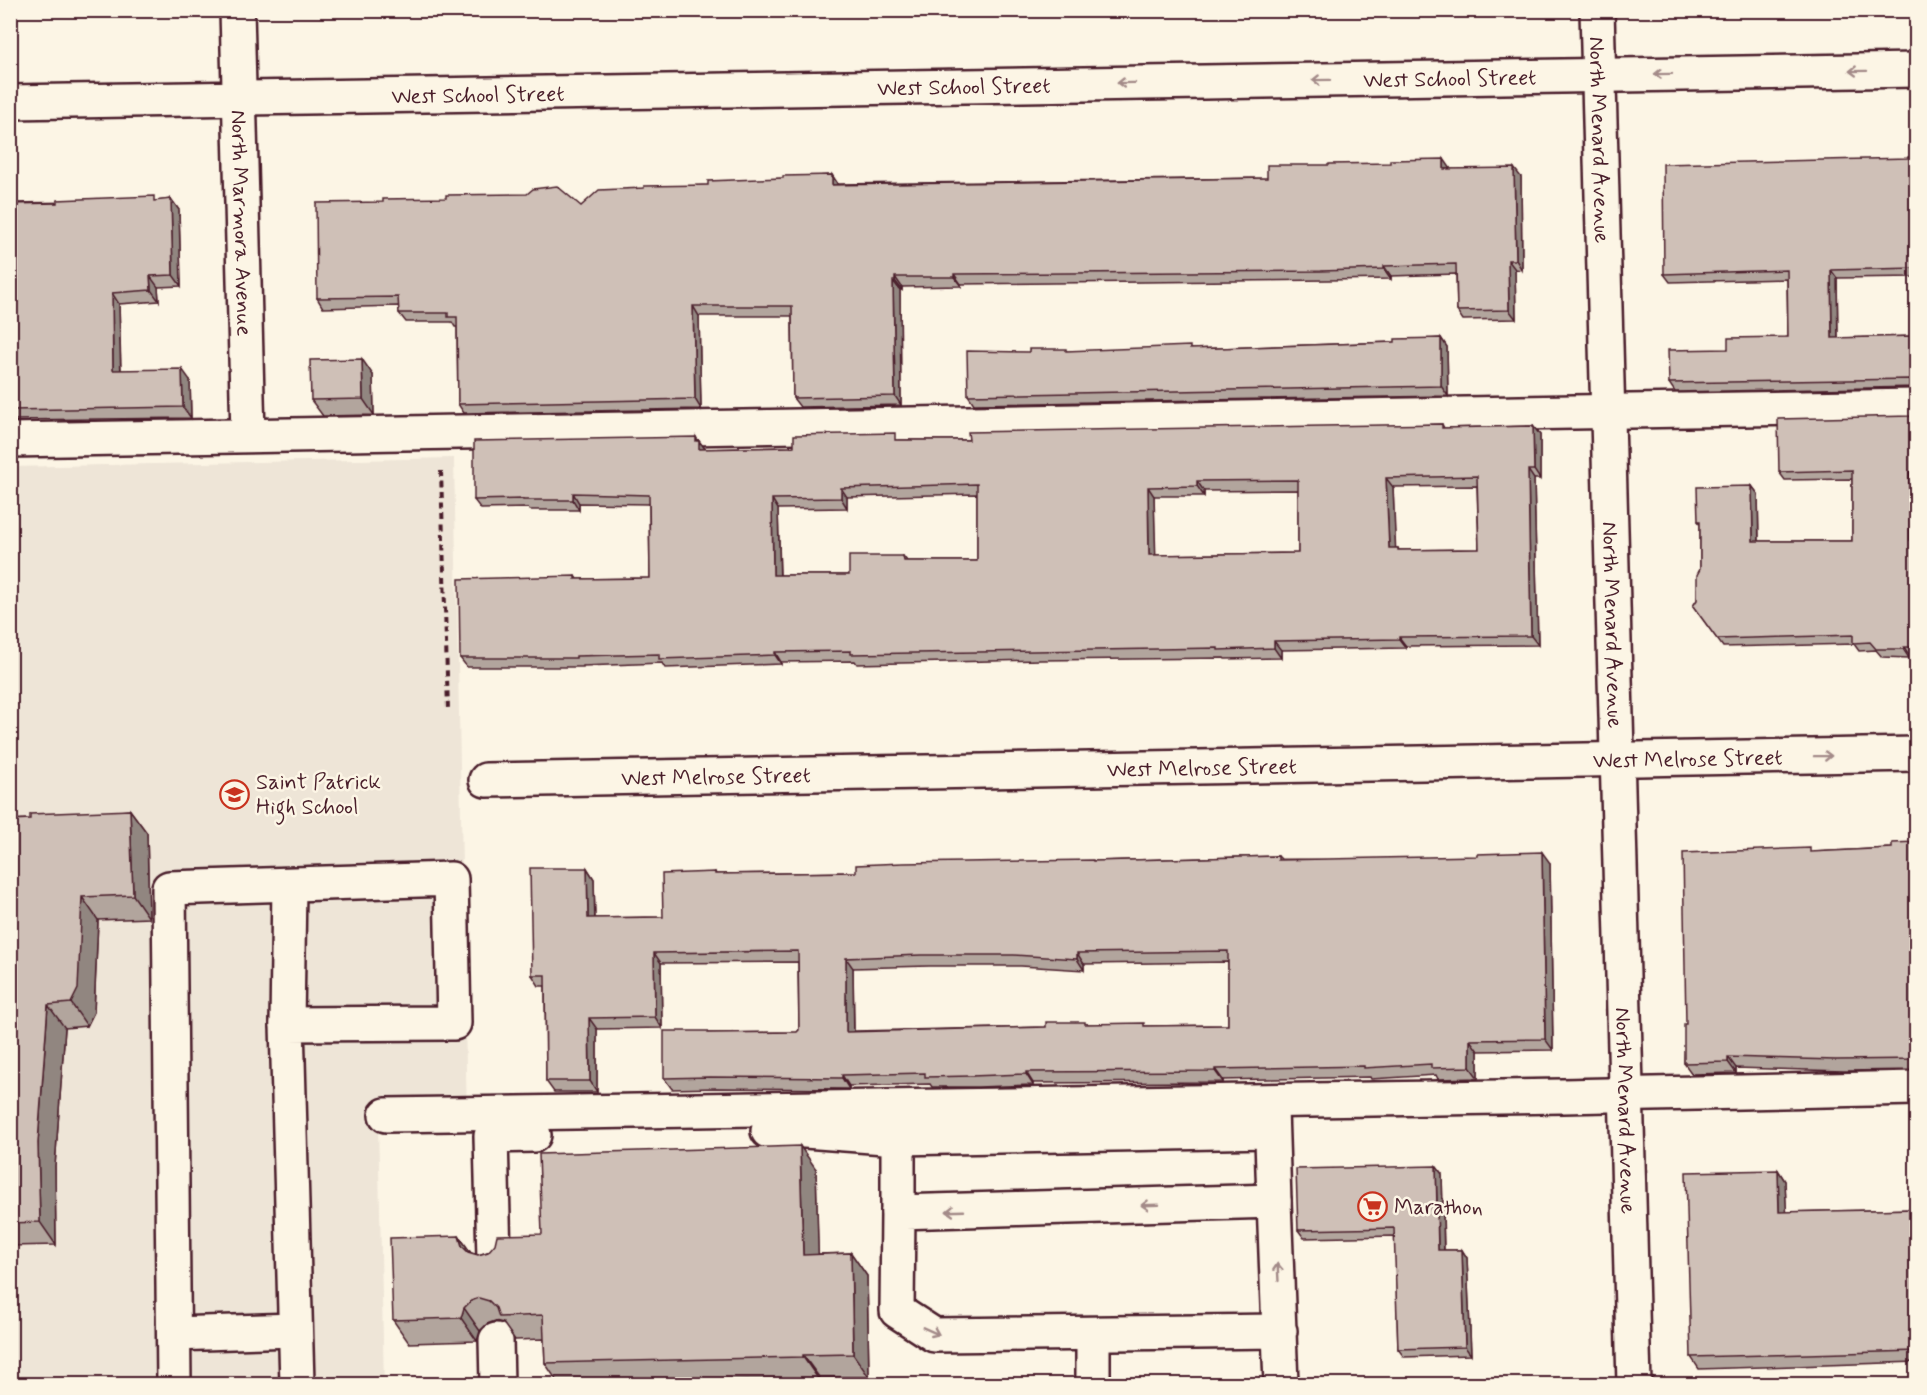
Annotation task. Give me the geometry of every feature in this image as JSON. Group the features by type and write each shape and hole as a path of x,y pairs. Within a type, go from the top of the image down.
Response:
{"street":[{"name":"North Marmora Avenue","path":"237,10 248,435"},
{"name":"North Menard Avenue","path":"1597,10 1634,1384"},
{"name":"West School Street","path":"10,102 1917,70"},
{"path":"10,440 1917,406"},
{"name":"West Melrose Street","path":"486,780 1917,754"},
{"path":"174,1384 169,888 452,879 454,1023 287,1024"},
{"path":"289,885 287,1024 297,1384"},
{"path":"494,1258 491,1136 805,1131 898,1138 1626,1095 1917,1088"},
{"path":"386,1115 1271,1116"},
{"path":"1271,1116 1281,1384"},
{"path":"898,1138 897,1311 934,1335 1280,1331"},
{"path":"898,1212 1274,1201"},
{"path":"174,1334 296,1330"},
{"path":"1093,1334 1093,1384"},
{"path":"496,1340 497,1384"}],"path":[{"path":"440,432 448,710"}],"shaded area":[{"name":"Saint Patrick High School","path":"454,458 467,1121 378,1123 384,1384 11,1384 10,467"}],"building":[{"path":"1917,157 1917,268 1831,270 1832,338 1917,336 1917,381 1910,379 1669,383 1668,350 1728,349 1728,338 1788,337 1787,270 1664,274 1663,164"},
{"path":"1444,159 1444,169 1514,168 1516,260 1508,260 1509,310 1457,311 1456,264 1321,271 954,274 954,277 895,277 893,281 895,396 793,398 792,306 693,306 695,399 458,404 457,317 448,317 448,313 399,313 398,297 317,298 316,203 383,202 383,199 446,198 446,195 527,194 533,189 557,186 581,206 599,190 644,188 644,186 708,185 708,181 783,178 783,176 832,175 832,185 1267,178 1267,165 1390,163 1390,160"},
{"path":"154,196 154,201 171,199 173,275 150,276 151,290 112,293 113,370 182,369 183,407 10,410 10,204"},
{"path":"1441,338 1441,386 968,395 967,351 1029,352 1029,349 1066,349 1066,351 1190,346 1190,349 1395,342 1395,339"},
{"path":"362,359 363,399 311,400 310,360"},
{"path":"1917,415 1917,472 1909,472 1910,540 1917,540 1917,647 1876,649 1870,642 1853,643 1853,635 1717,639 1693,606 1697,600 1697,575 1700,569 1697,487 1752,486 1753,541 1852,541 1852,470 1779,472 1778,419"},
{"path":"1442,424 1442,428 1533,426 1534,470 1528,470 1531,636 1274,641 1274,648 1218,650 1218,648 851,654 851,651 775,652 775,655 659,659 659,654 576,656 576,658 460,658 459,579 575,576 575,579 650,578 649,495 573,493 573,500 474,500 474,441 696,437 696,441 699,441 699,449 790,447 794,446 794,435 895,433 895,440 969,440 968,432","holes":["1477,476 1479,549 1398,550 1398,548 1389,548 1386,478","1298,480 1298,553 1149,555 1148,487 1197,486 1197,481","977,484 977,561 904,561 903,556 849,556 849,575 773,575 772,499 841,498 841,488"]},
{"path":"130,810 133,895 82,897 78,989 71,1003 48,1005 38,1143 40,1222 10,1223 10,820 30,819 30,814"},
{"path":"1917,842 1917,1059 1836,1060 1728,1057 1728,1062 1684,1063 1684,1024 1686,1024 1683,853 1810,848 1810,852 1892,848 1892,843"},
{"path":"1542,852 1545,1039 1470,1040 1470,1067 1431,1068 1431,1064 1364,1068 1364,1066 1215,1069 1215,1071 1026,1072 1026,1074 925,1077 925,1073 842,1075 842,1078 664,1078 664,1031 797,1032 799,1030 798,951 654,953 655,1017 589,1018 590,1081 546,1081 545,975 532,975 530,868 587,868 588,918 663,917 662,874 856,872 856,865 903,863 1278,856 1278,860 1477,856 1477,854","holes":["1228,951 1228,1025 1144,1026 1144,1023 1046,1022 1046,1027 846,1032 846,958 1014,955 1077,959 1077,953"]},
{"path":"800,1146 803,1255 851,1253 853,1354 545,1363 543,1315 499,1317 496,1308 489,1301 479,1298 471,1301 464,1308 461,1318 393,1320 390,1238 459,1236 462,1246 468,1252 478,1255 488,1252 495,1244 497,1235 542,1234 539,1154"},
{"path":"1436,1166 1438,1250 1462,1250 1465,1347 1398,1349 1394,1228 1298,1230 1296,1169"},
{"path":"1778,1170 1779,1212 1917,1209 1917,1351 1691,1357 1686,1172"}],"place":[{"name":"Saint Patrick High School","path":"235,794"},
{"name":"Marathon","path":"1373,1206"}]}
